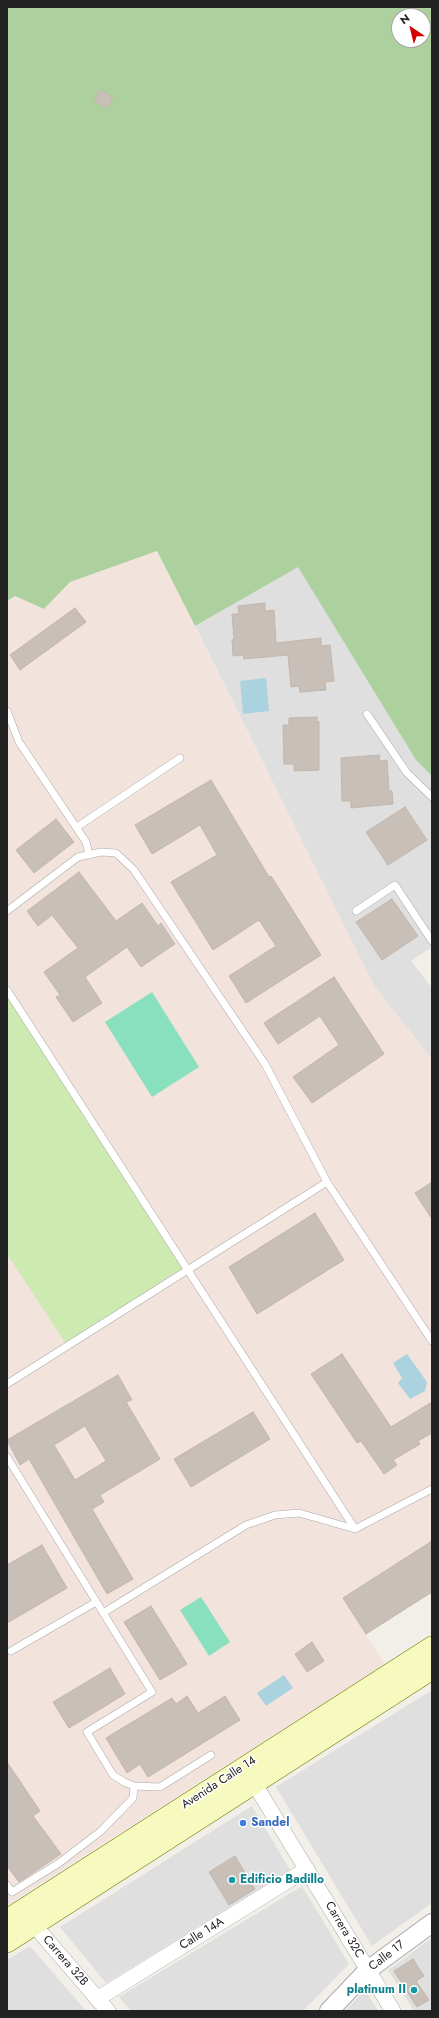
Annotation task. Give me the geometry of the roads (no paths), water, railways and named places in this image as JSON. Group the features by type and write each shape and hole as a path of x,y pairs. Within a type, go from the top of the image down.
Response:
{"main road":[{"name":"Avenida Calle 14","path":"250,1776 432,1647"},
{"name":"Avenida Calle 14","path":"7,1942 21,1918 250,1776 432,1669"}],"street":[{"name":"Carrera 32C","path":"250,1776 393,2011"},
{"name":"Calle 14A","path":"98,1999 307,1869"},
{"name":"Carrera 32B","path":"21,1918 108,2011"},
{"name":"Calle 17","path":"329,2011 368,1970 432,1923"}],"lane":[{"path":"7,711 19,742 77,827 86,842 89,855"},
{"path":"367,714 407,773 432,797"},
{"path":"77,827 180,758"},
{"path":"7,911 78,857 101,852 116,853 134,870 265,1064 327,1182 432,1341"},
{"path":"356,911 395,885 432,941"},
{"path":"7,990 355,1529"},
{"path":"7,1384 327,1182"},
{"path":"7,1457 152,1692 87,1732 114,1775 124,1782 134,1786 160,1787 211,1755"},
{"path":"103,1613 246,1525 276,1514 300,1513 355,1529 432,1489"},
{"path":"11,1651 96,1602"},
{"path":"7,1885 12,1892 59,1863 100,1831 133,1798 134,1786"}],"water":[{"path":"266,678 269,711 243,714 240,681"},
{"path":"407,1354 427,1382 425,1391 410,1399 398,1383 402,1378 393,1363"},
{"path":"284,1675 293,1688 266,1706 257,1693"}],"place":[{"name":"Sandel","path":"243,1823"},
{"name":"Edificio Badillo","path":"232,1880"},
{"name":"platinum II","path":"414,1990"}]}
